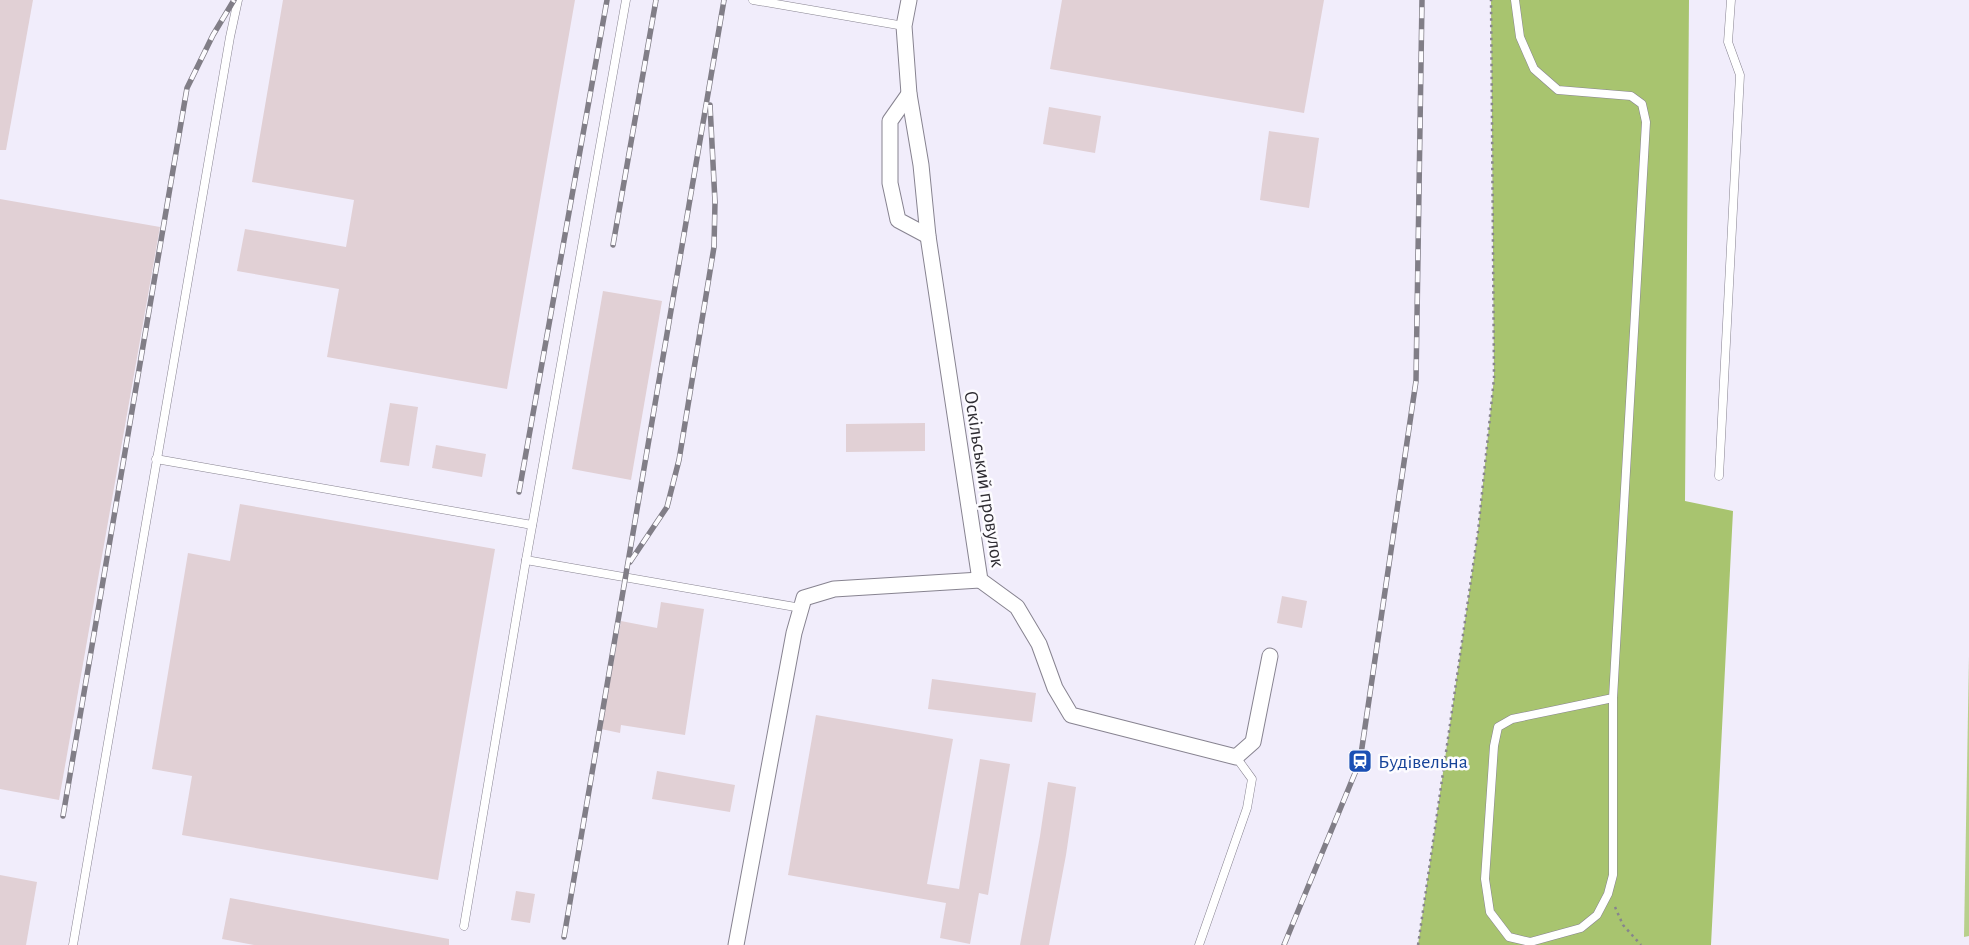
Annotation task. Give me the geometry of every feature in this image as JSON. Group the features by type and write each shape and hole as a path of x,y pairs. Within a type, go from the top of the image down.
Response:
{"street":[{"name":"Оскільський провулок","path":"908,0 904,26 909,94 921,164 928,236 980,580 1017,607 1039,644 1056,688 1071,715 1236,757"},
{"path":"909,94 890,120 890,183 898,220 928,236"},
{"path":"736,945 792,642 804,598 834,589 980,580"},
{"path":"1236,757 1253,742 1270,656"}],"lane":[{"path":"73,945 156,459 238,0"},
{"path":"464,926 526,560 626,0"},
{"path":"753,0 904,26"},
{"path":"1516,0 1520,37 1534,69 1558,90 1631,96 1642,104 1646,122 1612,698 1613,875 1608,894 1597,915 1581,928 1530,942 1510,937 1490,912 1485,879 1494,746 1498,727 1512,719 1612,698"},
{"path":"1719,476 1740,75 1728,42 1731,0"},
{"path":"156,459 532,526"},
{"path":"526,560 801,608"},
{"path":"1199,945 1247,808 1252,779 1236,757"}],"path":[{"path":"1418,945 1478,530 1494,378 1491,0"},
{"path":"1608,894 1623,925 1641,945"}],"green space":[{"path":"1491,0 1689,0 1685,501 1733,511 1711,945 1418,945 1478,531 1494,378"},
{"path":"1969,656 1969,936 1964,937"}],"building":[{"path":"0,0 33,0 6,150 0,150"},
{"path":"283,0 575,0 507,389 327,357 339,289 237,271 245,229 346,247 354,200 252,182"},
{"path":"1062,0 1324,0 1304,113 1050,69"},
{"path":"1049,107 1101,116 1095,153 1043,144"},
{"path":"1269,131 1319,138 1309,208 1260,200"},
{"path":"0,199 160,227 59,800 0,789"},
{"path":"603,291 662,301 631,480 572,469"},
{"path":"390,403 418,407 409,466 380,462"},
{"path":"925,423 925,451 846,452 846,424"},
{"path":"436,445 486,454 482,477 432,468"},
{"path":"240,504 495,549 438,880 182,835 192,776 152,769 188,553 230,561"},
{"path":"1282,596 1307,601 1302,628 1277,623"},
{"path":"661,602 704,609 685,735 621,725 620,733 601,729 621,621 657,628"},
{"path":"932,679 1036,693 1032,722 928,709"},
{"path":"816,715 953,739 927,884 959,889 980,759 1010,764 988,895 979,893 970,944 940,938 946,903 788,875"},
{"path":"657,771 735,785 730,812 652,799"},
{"path":"1048,782 1076,787 1066,855 1049,945 1020,945 1040,836"},
{"path":"0,875 37,882 26,945 0,945"},
{"path":"516,891 535,894 530,923 511,920"},
{"path":"230,898 449,939 449,945 254,945 222,939"}],"railway":[{"path":"63,816 187,88 213,35 234,0"},
{"path":"519,492 607,0"},
{"path":"613,245 656,0"},
{"path":"564,937 724,0"},
{"path":"1284,945 1360,761 1416,381 1422,0"},
{"path":"630,562 667,507 679,460 714,247 715,202 710,105"}],"place":[{"name":"Будівельна","path":"1360,761"}]}
